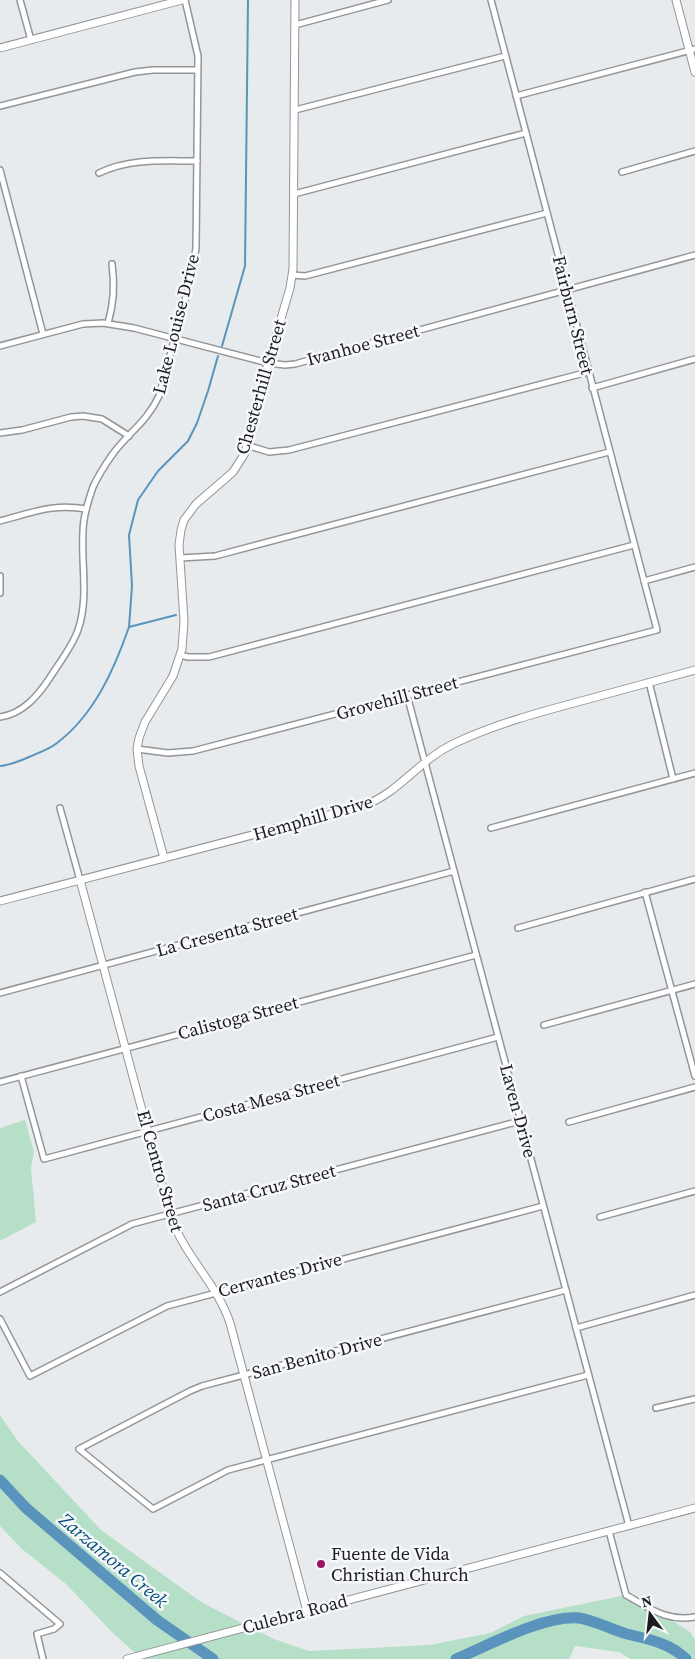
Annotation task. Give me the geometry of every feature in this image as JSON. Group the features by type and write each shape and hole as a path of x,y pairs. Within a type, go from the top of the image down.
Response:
{"street":[{"path":"20,0 31,40"},
{"path":"0,48 184,0"},
{"name":"Lake Louise Drive","path":"0,718 13,714 30,702 49,679 78,630 84,595 83,532 86,509 99,475 113,454 154,408 159,396 192,274 196,248 197,51 184,0"},
{"name":"Chesterhill Street","path":"164,858 139,766 137,749 145,722 173,676 180,654 184,621 180,536 184,520 196,504 233,472 245,452 293,275 295,0"},
{"path":"295,25 388,0"},
{"name":"Fairburn Street","path":"491,0 656,630"},
{"path":"676,0 692,50 695,72"},
{"path":"516,96 692,50"},
{"path":"295,110 505,56"},
{"path":"0,106 134,72 197,70"},
{"path":"294,194 526,133"},
{"path":"622,172 695,151"},
{"path":"99,173 135,162 197,161"},
{"path":"0,170 44,334"},
{"path":"293,275 304,276 548,213"},
{"name":"Ivanhoe Street","path":"0,346 84,324 108,323 123,325 268,363 295,364 695,255"},
{"path":"108,323 113,307 115,290 112,264"},
{"path":"592,388 695,359"},
{"path":"246,445 269,452 289,450 588,372"},
{"path":"0,433 83,416 102,419 129,436"},
{"path":"180,558 215,556 609,452"},
{"path":"0,521 54,507 70,506 86,509"},
{"path":"180,654 193,658 209,657 634,545"},
{"path":"644,581 695,567"},
{"path":"0,576 0,593"},
{"name":"Grovehill Street","path":"137,749 168,753 193,751 656,630"},
{"name":"Hemphill Drive","path":"0,901 363,806 390,793 424,762 452,744 520,717 695,670"},
{"path":"649,682 674,779"},
{"name":"Laven Drive","path":"407,696 629,1526"},
{"path":"491,828 695,773"},
{"name":"El Centro Street","path":"60,808 174,1228 227,1315 307,1611"},
{"name":"La Cresenta Street","path":"0,993 454,871"},
{"path":"518,928 695,879"},
{"path":"645,892 695,1076"},
{"name":"Calistoga Street","path":"0,1082 476,954"},
{"path":"544,1025 695,984"},
{"name":"Costa Mesa Street","path":"22,1076 44,1159 498,1037"},
{"path":"569,1122 695,1088"},
{"name":"Santa Cruz Street","path":"0,1292 132,1224 520,1121"},
{"path":"600,1217 695,1191"},
{"name":"Cervantes Drive","path":"0,1319 30,1376 167,1306 543,1206"},
{"name":"San Benito Drive","path":"266,1460 228,1470 153,1509 79,1450 190,1390 566,1290"},
{"path":"576,1328 695,1295"},
{"path":"266,1460 588,1375"},
{"path":"656,1408 695,1399"},
{"name":"Culebra Road","path":"127,1659 695,1508"},
{"path":"609,1531 626,1595 670,1617 678,1619 695,1617"},
{"path":"0,1574 60,1624 54,1629 37,1634 44,1658"}],"green space":[{"path":"25,1120 34,1152 31,1168 36,1222 0,1241 0,1128"},
{"path":"0,1415 17,1440 101,1530 201,1602 274,1639 309,1651 430,1645 490,1633 524,1616 626,1595 662,1614 690,1632 695,1640 695,1659 630,1659 619,1652 575,1646 569,1659 142,1659 113,1633 66,1584 22,1549 0,1526"}],"waterway":[{"path":"222,346 245,266 248,0"},
{"path":"129,627 132,586 129,535 138,500 158,471 188,441 197,423 218,356"},
{"path":"0,766 19,761 47,749 70,732 82,719 101,691 117,659 129,627 176,615"},
{"name":"Zarzamora Creek","path":"0,1480 26,1508 157,1620 213,1659"},
{"name":"Zarzamora Creek","path":"456,1659 517,1632 565,1618 579,1618 591,1621 621,1632 658,1642 673,1649 686,1659"}],"place":[{"name":"Fuente de Vida Christian Church","path":"321,1564"}]}
